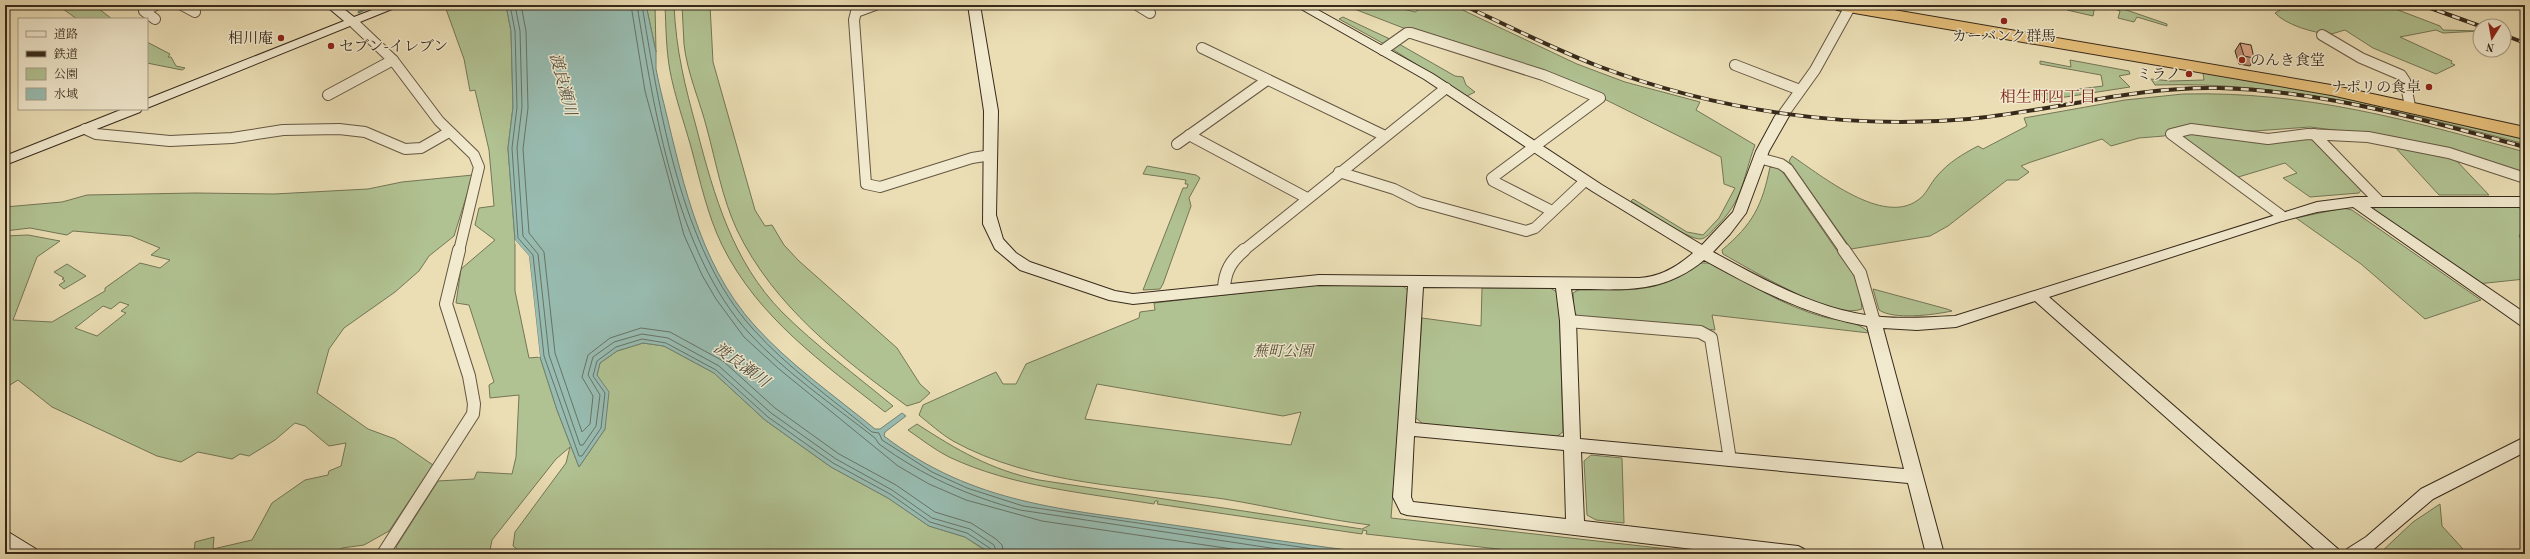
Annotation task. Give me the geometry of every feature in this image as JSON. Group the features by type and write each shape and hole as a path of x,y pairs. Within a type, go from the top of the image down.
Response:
{"highway":[{"path":"1846,6 2314,87 2410,106 2525,133"}],"street":[{"path":"156,5 144,11 156,19"},
{"path":"182,5 195,12"},
{"path":"331,5 353,22 393,60 449,132 474,155 479,167 446,304 451,326 473,390 474,408 465,429 384,554"},
{"path":"148,104 396,5"},
{"path":"875,5 856,12 854,20 866,184 876,188 886,186 972,158 991,155"},
{"path":"974,5 991,106 989,215 991,232 1003,251 1018,262 1051,276 1128,299 1224,288 1319,280 1563,284 1652,282 1672,275 1702,252 1738,215 1749,193 1759,158 1782,116 1821,61 1846,6"},
{"path":"1137,5 1150,13"},
{"path":"1300,5 1383,50 1446,88 1585,182 1764,287 1794,302 1840,316 1874,322 1914,325 1956,321 2282,216 2322,206 2356,202 2525,202"},
{"path":"1383,50 1406,33 1411,33 1543,75 1600,98 1492,178 1493,181 1552,211"},
{"path":"2322,35 2361,58 2401,75 2405,82 2410,106"},
{"path":"1202,48 1385,136"},
{"path":"328,95 393,60"},
{"path":"1735,65 1800,90"},
{"path":"1176,144 1267,80"},
{"path":"1224,288 1225,273 1235,257 1339,172 1446,88"},
{"path":"5,161 132,110"},
{"path":"85,129 96,134 170,141 232,138 283,130 339,129 365,132 405,149 420,148 449,132"},
{"path":"2282,216 2171,134 2182,131 2204,130 2269,139 2314,134 2379,140 2439,150 2490,164 2525,178"},
{"path":"2314,134 2379,202"},
{"path":"1189,135 1307,198"},
{"path":"1759,158 1781,164 1788,169 1842,244 1863,280 1935,554"},
{"path":"1339,172 1394,189 1420,202 1526,231 1535,228 1585,182"},
{"path":"2356,202 2366,211 2525,321"},
{"path":"1416,282 1402,497 1407,508 1798,554"},
{"path":"1563,284 1568,321 1575,527"},
{"path":"2038,295 2332,554"},
{"path":"1568,321 1700,332 1712,338 1730,460"},
{"path":"1406,429 1915,477"},
{"path":"2353,554 2372,542 2427,494 2525,444"},
{"path":"5,538 30,554"}],"green space":[{"path":"73,5 94,5 111,18 76,18 63,9"},
{"path":"450,5 506,5 511,31 513,107 508,148 515,240 515,291 529,358 540,357 557,410 579,467 605,429 597,375 600,363 617,351 643,343 664,346 714,373 765,420 831,467 888,498 929,526 965,537 989,553 523,554 513,546 515,532 566,463 570,447 556,459 492,540 490,550 495,554 401,554 396,547 438,481 474,479 477,472 512,474 516,457 519,395 490,398 489,385 494,382 469,305 456,303 461,269 495,240 475,225 479,208 494,206 489,150 475,90 470,91 464,59 446,9"},
{"path":"646,5 655,5 656,52"},
{"path":"665,5 674,5 679,53 693,114 718,203 738,250 750,272 765,293 782,312 822,349 893,406 885,412 838,376 794,338 773,317 754,295 737,271 722,245 708,209 672,81 666,38"},
{"path":"682,5 710,5 713,62 755,210 765,226 772,225 784,245 799,261 897,348 920,384 930,393 920,402 907,406 834,349 789,306 769,282 752,257 737,230 727,205 704,118 691,76 684,44"},
{"path":"1344,5 1388,5 1415,12 1426,5 1452,5 1577,64 1625,82 1700,102 1696,110 1755,145 1737,199 1725,218 1706,237 1702,239 1694,238 1666,223 1631,201 1633,199 1687,232 1703,235 1719,218 1735,188 1724,184 1721,157 1582,88 1406,29"},
{"path":"2068,5 2095,5 2093,16 2067,10"},
{"path":"2104,5 2112,5 2167,24 2167,26 2137,17 2134,22 2118,18 2120,11"},
{"path":"2289,5 2385,5 2440,26 2443,30 2472,31 2443,33 2436,30 2400,37 2452,61 2451,63 2455,65 2436,74 2373,48 2345,30 2333,34 2316,32 2293,25 2275,13"},
{"path":"1343,17 1392,40 1386,45 1339,19"},
{"path":"148,43 170,54 168,57 171,57 176,66 185,68 182,70 148,63"},
{"path":"1399,44 1455,76 1463,77 1466,85 1475,92 1467,96 1392,49"},
{"path":"2070,60 2129,71 2130,74 2119,76 2130,87 2046,100 2041,94 2103,86 2101,75 2040,64 2040,61 2071,67"},
{"path":"2203,73 2337,95 2525,137 2525,144 2433,120 2297,93 2203,85 2155,85 2151,79 2171,81 2204,80"},
{"path":"2183,94 2228,94 2272,97 2356,110 2398,119 2525,152 2525,175 2390,137 2310,127 2254,131 2182,127 2164,136 2139,138 2111,146 2102,139 2031,162 2021,166 2029,172 2018,180 2007,180 1948,226 1930,236 1851,249 1789,161 1792,156 1836,186 1871,203 1888,207 1904,206 1921,198 1935,179 1951,162 1978,146 1983,149 2027,126 2024,118 2125,100"},
{"path":"2183,133 2306,137 2315,140 2361,190 2359,193 2310,197 2283,178 2297,173 2285,163 2235,178 2178,135"},
{"path":"2393,145 2452,156 2489,195 2439,195"},
{"path":"1147,166 1196,175 1200,178 1189,198 1191,206 1163,284 1160,289 1143,290 1183,188 1187,188 1188,184 1185,184 1186,180 1143,174"},
{"path":"1770,167 1780,168 1853,274 1860,290 1862,309 1849,311 1813,301 1771,281 1723,254 1722,250 1733,241 1749,223 1755,213 1767,181"},
{"path":"473,175 454,236 429,256 419,271 395,292 344,328 329,349 317,393 368,429 395,439 433,465 389,531 364,545 342,548 335,554 194,554 195,542 214,537 213,549 252,540 272,503 305,480 328,475 329,471 341,466 346,443 329,446 305,426 295,423 275,440 249,456 240,454 232,459 198,452 181,462 157,456 52,407 18,380 5,388 5,236 28,235 60,241 37,257 13,320 52,322 105,291 105,288 140,263 160,268 170,260 151,255 160,248 131,236 73,231 67,235 30,228 5,231 5,207 62,202 87,195 195,193 274,194 368,189 402,182","holes":["120,302 129,305 121,311 126,313 97,336 75,328 103,306 111,309"]},
{"path":"2375,206 2518,207 2525,212 2525,233 2519,235 2525,253 2520,257 2525,262 2525,279 2477,284 2374,212"},
{"path":"2343,208 2352,210 2481,300 2425,319 2361,264 2296,218"},
{"path":"1698,263 1711,263 1794,307 1824,317 1860,326 1869,333 1712,315 1715,330 1581,318 1574,313 1573,293 1580,289 1628,290 1657,286 1670,281"},
{"path":"67,264 86,276 64,289 59,285 65,281 62,279 64,278 54,272"},
{"name":"蕪町公園","path":"1312,285 1403,286 1409,291 1391,518 1713,554 1542,554 1366,534 1367,531 1363,530 1362,534 1157,504 1158,501 1155,501 1154,504 1050,488 973,467 949,457 908,430 917,424 961,451 990,465 1005,471 1039,480 1362,529 1370,525 1333,520 1224,499 1120,487 1050,476 1016,467 984,456 953,441 919,415 923,405 996,372 1003,384 1016,384 1026,364 1139,318 1140,312 1155,310 1154,303","holes":["1097,384 1283,416 1301,412 1291,445 1085,419"]},
{"path":"1482,288 1550,288 1559,293 1563,432 1556,437 1423,424 1415,417 1422,318 1481,326"},
{"path":"1873,289 1952,311 1914,316 1886,313 1879,310"},
{"path":"1591,455 1622,458 1624,523 1596,520 1587,515 1584,461"},
{"path":"2440,504 2442,526 2463,549 2454,554 2379,554 2413,522"}],"water":[{"name":"渡良瀬川","path":"506,5 646,5 656,52 656,69 675,151 693,214 718,273 735,301 755,326 783,354 875,429 880,429 902,413 906,416 885,432 884,436 918,459 952,477 987,490 1058,508 1380,554 987,554 989,552 965,537 929,526 888,498 831,467 765,420 714,373 664,346 643,343 617,351 600,363 597,375 609,392 605,429 579,467 557,410 540,357 529,256 515,240 508,148 513,107 511,31"}],"pier":[{"path":"515,240 529,256 540,357 538,357 527,257 515,243"}],"building":[{"path":"2240,43 2251,45 2254,58 2244,56"}],"waterway":[{"path":"359,12 371,6"}],"railway":[{"path":"1463,5 1564,52 1598,66 1642,81 1687,94 1734,105 1780,113 1828,119 1875,122 1922,122 2001,115 2156,91 2187,88 2219,88 2258,90 2297,95 2374,108 2525,147"},
{"path":"2422,5 2472,23"},
{"path":"2512,38 2525,43"}],"place":[{"name":"カーバンク群馬","path":"2004,21"},
{"name":"相川庵","path":"281,38"},
{"name":"セブン-イレブン","path":"331,46"},
{"name":"のんき食堂","path":"2242,60"},
{"name":"ミラノ","path":"2189,74"},
{"name":"ナポリの食卓","path":"2429,87"}],"district":[{"name":"相生町四丁目","path":"2048,96"}]}
